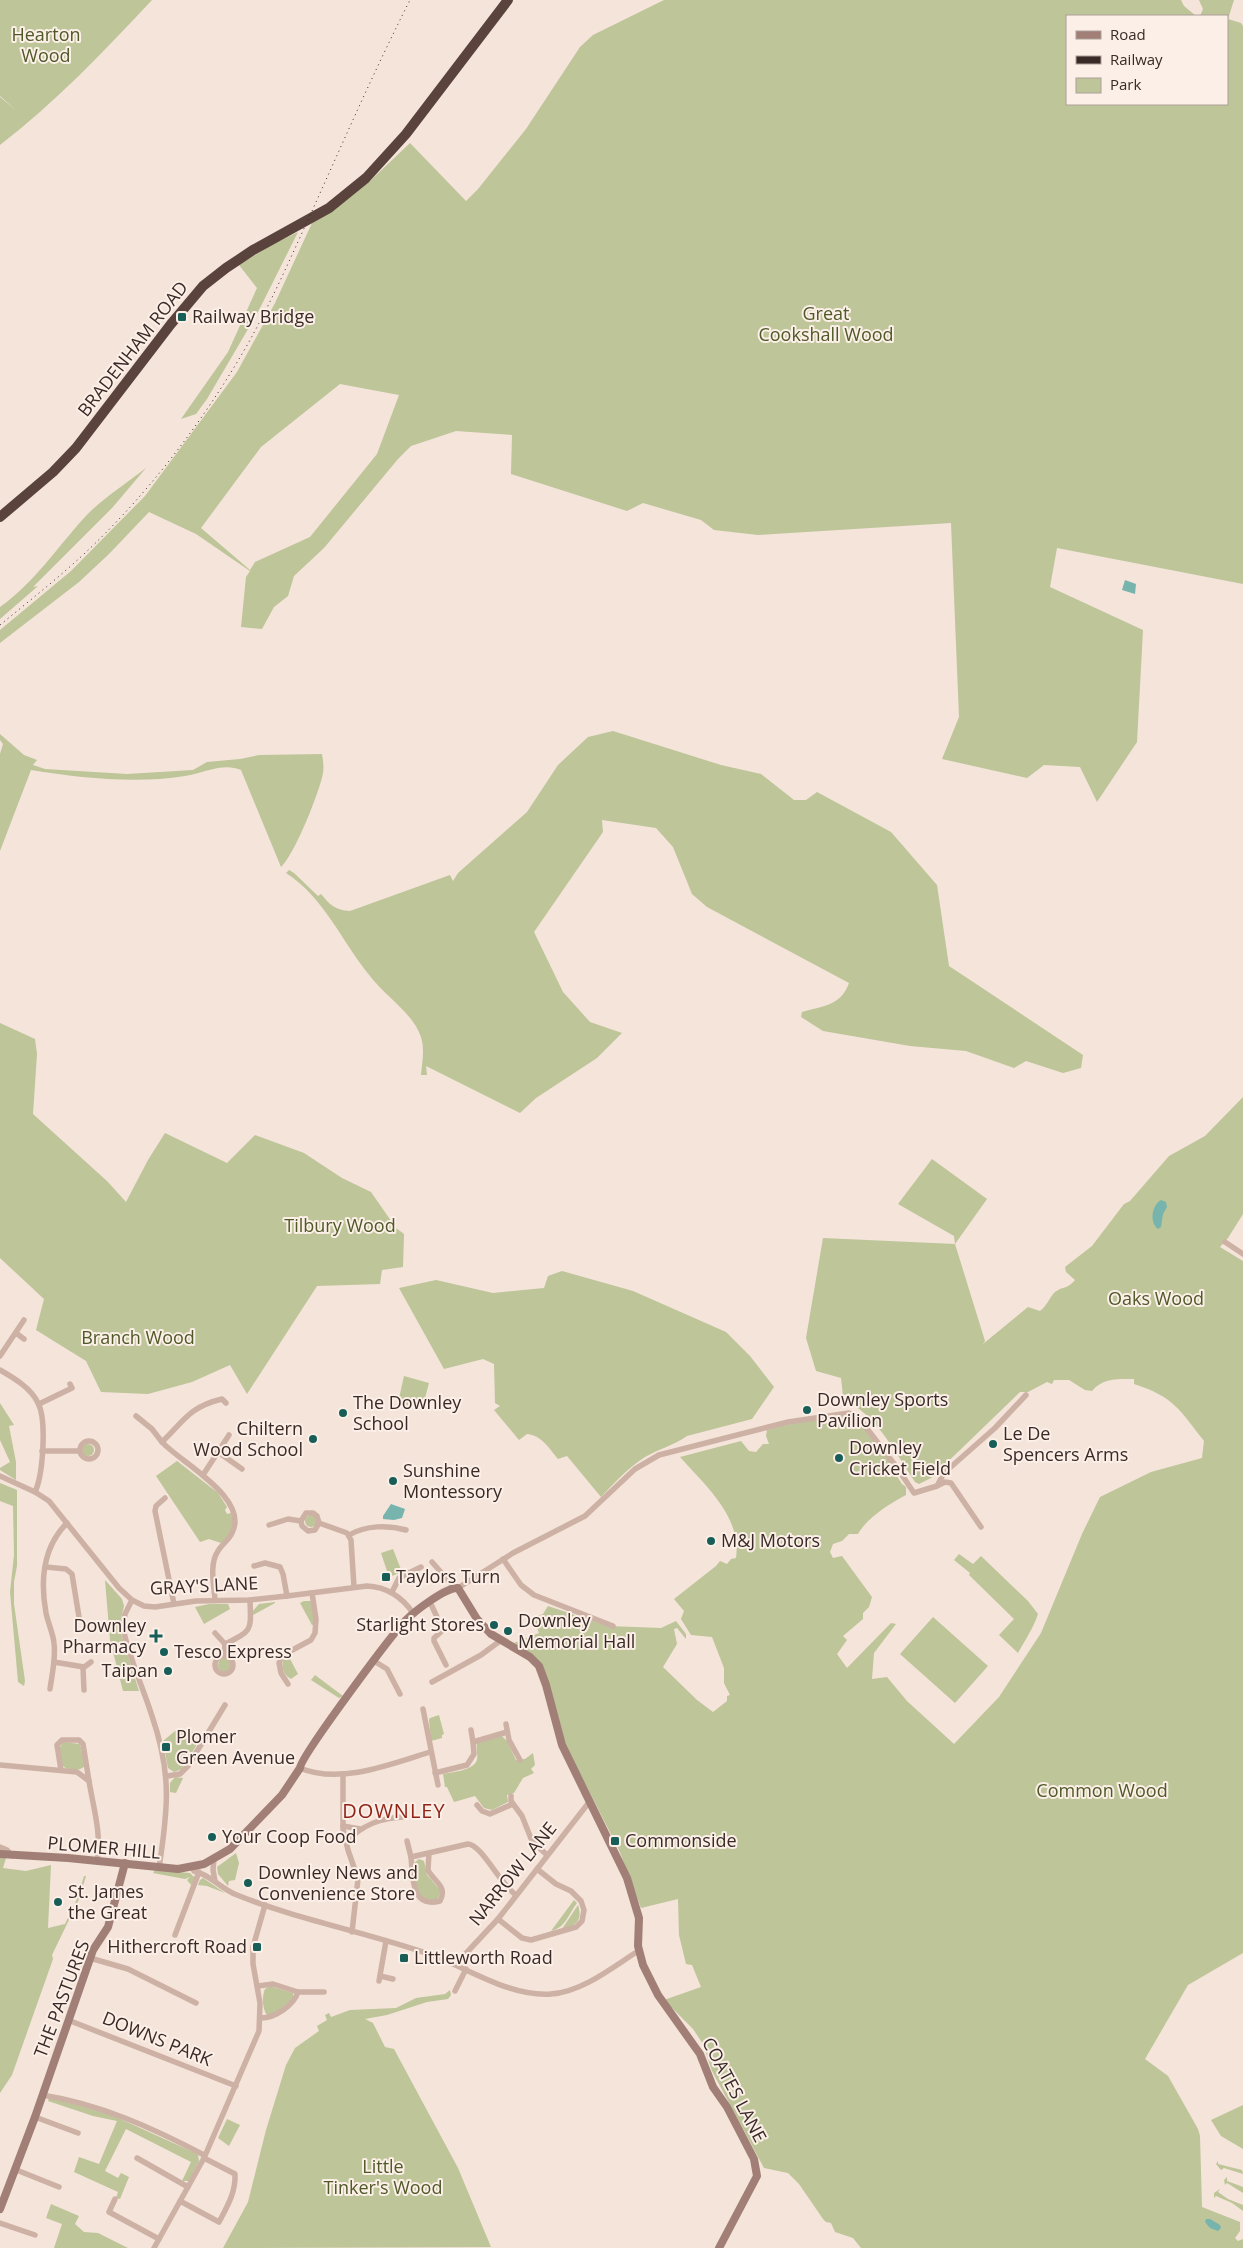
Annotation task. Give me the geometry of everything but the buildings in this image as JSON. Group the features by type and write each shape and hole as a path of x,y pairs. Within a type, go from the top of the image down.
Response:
{"highway":[{"name":"BRADENHAM ROAD","path":"0,517 53,472 76,448 171,324 203,286 253,250 329,208 366,178 391,153 508,0"}],"street":[{"path":"1225,1242 1243,1254"},
{"path":"0,1356 24,1320"},
{"path":"16,1333 24,1339"},
{"path":"0,1370 22,1384 39,1404 42,1417 41,1477 35,1492"},
{"path":"39,1404 72,1388 70,1384"},
{"path":"938,1486 944,1473 995,1428 1026,1395"},
{"path":"162,1442 185,1412 223,1400"},
{"path":"456,1588 503,1559 585,1516 635,1469 660,1455 796,1420 852,1413 862,1422 914,1493 938,1486 944,1482 951,1483 981,1527"},
{"path":"135,1416 152,1429 162,1442 183,1462 203,1475 225,1497 233,1511 235,1521 232,1533 219,1549 214,1559 216,1600"},
{"path":"203,1475 229,1435"},
{"path":"42,1451 80,1451"},
{"path":"218,1452 242,1469"},
{"name":"GRAY'S LANE","path":"0,1476 35,1492 49,1501 115,1584 132,1600 149,1606 216,1600 250,1600 376,1586 392,1592"},
{"path":"165,1498 156,1506 155,1511 174,1604"},
{"path":"306,1513 313,1513 317,1516 319,1523 315,1530 310,1531 304,1528 301,1521 306,1513"},
{"path":"269,1525 288,1518 301,1521"},
{"path":"50,1689 54,1662 54,1640 46,1615 44,1595 47,1556 53,1539 67,1523"},
{"path":"319,1523 349,1535"},
{"path":"349,1535 358,1531 379,1527 406,1530"},
{"path":"349,1535 354,1588"},
{"path":"503,1559 521,1585 534,1595 613,1626"},
{"path":"175,1935 196,1870 237,1895 456,1964 496,1985 536,1994 551,1994 577,1987 638,1951 639,1918 627,1878 562,1745 539,1666 513,1646 500,1641 477,1619 456,1588 432,1562"},
{"path":"254,1566 264,1563 280,1567 283,1574 286,1596"},
{"path":"46,1567 69,1570 74,1580 74,1605 79,1617"},
{"path":"414,1613 392,1592 399,1578 420,1567"},
{"name":"PLOMER HILL","path":"0,1854 196,1870 230,1849 276,1802 300,1768 304,1757 397,1630 414,1613 456,1588"},
{"path":"288,1684 281,1674 279,1663 283,1656 310,1640 315,1633 316,1619 312,1593"},
{"path":"132,1600 123,1621 125,1637 153,1717 166,1776 167,1813 159,1868"},
{"path":"225,1644 244,1634 249,1628 250,1600"},
{"path":"430,1602 442,1625 443,1630 434,1638 434,1641 446,1665"},
{"path":"215,1633 225,1644 224,1656"},
{"path":"432,1682 481,1655 500,1641"},
{"path":"374,1661 388,1669 401,1690"},
{"path":"54,1662 84,1667 91,1662"},
{"path":"84,1667 84,1690"},
{"path":"166,1776 180,1774 188,1766 225,1705"},
{"path":"423,1709 438,1785"},
{"path":"506,1724 507,1732 520,1760"},
{"path":"435,1773 470,1762 474,1754 471,1730"},
{"path":"473,1742 507,1732"},
{"path":"61,1770 57,1745 62,1740 79,1740 83,1744 100,1849 97,1861"},
{"path":"300,1768 343,1774 370,1770 430,1752"},
{"path":"0,1765 77,1772 89,1780"},
{"path":"343,1774 346,1842 358,1879 352,1932"},
{"path":"511,1796 513,1804 522,1816 532,1841 547,1854"},
{"name":"NARROW LANE","path":"456,1964 498,1919 590,1801"},
{"path":"477,1805 482,1811 490,1814 513,1804"},
{"path":"346,1842 360,1830 380,1820 403,1817"},
{"path":"344,1826 360,1830"},
{"path":"407,1841 411,1856 414,1890 421,1898 433,1903 440,1901 443,1890 428,1870 429,1853"},
{"path":"411,1856 472,1844 481,1851 502,1884 516,1895"},
{"path":"0,1847 7,1850 12,1856"},
{"path":"214,1859 213,1870 215,1880"},
{"name":"THE PASTURES","path":"0,2209 14,2168 35,2118 93,1950 108,1927 125,1863"},
{"path":"498,1919 522,1938 531,1940 576,1927 582,1921 584,1910 581,1901 571,1891 556,1884 537,1869"},
{"path":"156,2247 158,2239 204,2156 259,2031 261,2018 258,1986 253,1964 253,1947 265,1905"},
{"path":"386,1941 379,1979 392,1979"},
{"name":"COATES LANE","path":"638,1951 658,1995 700,2054 713,2087 727,2107 757,2170 753,2186 719,2248"},
{"path":"90,1958 128,1969 196,2003"},
{"path":"455,1992 466,1969"},
{"path":"258,1986 273,1984 298,1992 324,1992"},
{"path":"261,2018 275,2015 293,2002 298,1992"},
{"name":"DOWNS PARK","path":"68,2020 236,2086"},
{"path":"42,2095 66,2099 119,2115 204,2156 235,2174 233,2192 219,2222 180,2201"},
{"path":"35,2118 78,2133"},
{"path":"136,2158 188,2187"},
{"path":"14,2168 59,2187"},
{"path":"115,2199 110,2212 158,2239"},
{"path":"0,2223 35,2235"}],"green space":[{"name":"Hearton Wood","path":"0,0 152,0 60,94 0,145 0,97 18,112 0,96"},
{"name":"Great Cookshall Wood","path":"664,0 1181,0 1184,6 1195,15 1066,15 1066,105 1228,105 1228,19 1241,23 1243,26 1243,584 1057,548 1050,587 1143,630 1137,742 1097,802 1080,767 1044,765 1027,778 942,759 959,717 951,523 758,535 714,530 701,520 643,503 627,511 511,474 512,435 456,431 411,446 324,548 294,576 288,596 274,607 262,629 241,627 246,577 250,571 196,534 149,512 79,582 0,643 0,630 71,571 145,496 237,372 275,303 312,223 371,180 410,143 466,201 478,189 526,129 580,47 593,35","holes":["340,384 399,395 377,454 310,537 255,562 250,570 201,528 261,447"]},
{"name":"Great Cookshall Wood","path":"1199,0 1234,0 1228,19 1228,15 1200,15 1203,9"},
{"path":"298,232 258,312 207,399 196,414 181,419 228,352 257,288 239,265 275,243"},
{"path":"146,468 112,508 33,587 38,586 0,619 0,607 24,587 90,511"},
{"path":"613,731 721,765 761,774 794,800 806,800 817,792 891,832 937,885 949,966 1083,1055 1081,1068 1063,1073 1026,1061 1014,1068 966,1051 910,1046 823,1031 801,1017 802,1012 836,1001 846,991 849,983 707,907 692,894 673,847 656,828 602,820 603,832 534,932 563,992 590,1022 622,1033 597,1058 536,1098 520,1113 426,1066 427,1075 421,1075 423,1047 421,1037 412,1020 370,976 311,894 286,873 289,870 294,873 318,896 321,894 333,906 350,911 450,875 453,881 458,873 527,812 558,765 588,737"},
{"path":"0,734 24,755 37,760 33,765 45,769 127,774 193,770 207,762 259,755 322,754 323,771 321,782 306,823 293,850 281,867 241,770 227,767 185,776 147,780 89,778 31,770 0,851 0,754 3,744 0,740"},
{"path":"0,1023 35,1039 37,1054 33,1114 108,1182 126,1202 148,1160 165,1133 227,1163 255,1135 304,1153 342,1178 371,1192 396,1228 404,1234 403,1267 382,1270 380,1284 317,1286 247,1394 230,1365 192,1382 148,1394 101,1392 86,1361 36,1330 44,1299 0,1258"},
{"path":"1243,1097 1243,1214 1220,1247 1243,1261 1243,1953 1188,1985 1145,2059 1168,2076 1198,2129 1200,2136 1202,2207 1240,2222 1240,2231 1235,2238 1238,2241 1243,2239 1243,2248 861,2248 853,2238 835,2232 831,2223 823,2219 799,2184 788,2173 764,2168 712,2071 703,2044 693,2029 664,2000 701,1987 692,1965 686,1964 679,1935 678,1899 641,1908 619,1850 567,1748 535,1658 514,1643 539,1633 533,1618 543,1614 548,1606 608,1626 661,1628 676,1621 686,1634 686,1639 677,1628 674,1629 677,1644 663,1667 697,1700 713,1712 727,1701 727,1696 730,1695 724,1683 724,1668 712,1637 691,1635 681,1619 684,1611 674,1599 720,1561 727,1564 731,1559 736,1558 736,1543 728,1515 710,1490 680,1457 741,1441 749,1451 756,1452 763,1444 769,1444 766,1436 767,1430 797,1422 843,1417 851,1419 869,1433 893,1464 891,1467 906,1487 906,1495 879,1512 858,1534 849,1534 842,1541 833,1544 830,1552 833,1558 842,1556 872,1597 869,1607 863,1613 863,1619 843,1636 847,1640 837,1654 847,1668 891,1623 896,1624 874,1653 872,1679 887,1677 907,1701 954,1744 999,1697 1041,1633 1082,1534 1100,1497 1151,1472 1202,1458 1204,1441 1175,1405 1158,1394 1134,1384 1134,1379 1105,1381 1092,1391 1085,1390 1069,1380 1054,1380 1052,1384 1047,1382 1028,1392 1020,1392 931,1478 919,1484 915,1482 878,1427 859,1409 849,1403 849,1393 843,1396 841,1378 816,1371 806,1338 823,1238 955,1244 985,1341 983,1344 1028,1307 1040,1311 1055,1292 1072,1283 1075,1280 1066,1272 1065,1267 1092,1246 1124,1204 1130,1201 1169,1156 1205,1136"},
{"path":"932,1159 987,1199 955,1244 954,1236 898,1204"},
{"path":"562,1271 633,1291 726,1332 750,1356 774,1387 752,1419 687,1436 650,1454 627,1471 601,1497 567,1456 558,1459 544,1443 532,1435 527,1434 519,1440 494,1410 500,1406 495,1403 494,1364 483,1359 444,1369 399,1288 436,1280 493,1293 544,1288 548,1276"},
{"path":"404,1376 429,1383 422,1409 398,1403"},
{"path":"0,1403 14,1425 9,1426 16,1462 16,1480 0,1470 0,1468 10,1462 0,1440"},
{"path":"88,1444 94,1450 88,1456 82,1450"},
{"path":"177,1461 218,1493 227,1507 225,1510 227,1514 231,1513 233,1522 231,1530 221,1543 209,1539 200,1542 156,1476"},
{"path":"0,1483 17,1490 17,1566 14,1582 14,1604 25,1681 24,1686 18,1682 10,1592 14,1555 13,1506 0,1501"},
{"path":"313,1515 316,1516 316,1526 309,1527 306,1526 305,1519 306,1516"},
{"path":"393,1549 402,1572 389,1577 381,1553"},
{"path":"959,1554 973,1564 981,1556 1028,1601 1038,1614 1018,1653 999,1635 1014,1619 969,1575 970,1573 954,1560"},
{"path":"105,1580 122,1599 124,1606 119,1627 139,1691 123,1691 110,1640"},
{"path":"311,1601 315,1624 312,1625 300,1603"},
{"path":"275,1602 253,1615 253,1611 259,1604"},
{"path":"209,1604 228,1604 230,1609 204,1624 195,1607"},
{"path":"933,1617 988,1666 955,1703 900,1654"},
{"path":"288,1655 298,1674 291,1679 285,1674 282,1667 283,1661"},
{"path":"225,1658 230,1660 232,1665 230,1670 225,1672 220,1670 218,1665 220,1660"},
{"path":"315,1675 343,1696 339,1698 311,1680"},
{"path":"439,1715 444,1734 442,1738 431,1741 429,1720"},
{"path":"175,1731 193,1732 196,1746 182,1769 174,1772 168,1768 163,1741"},
{"path":"502,1736 507,1741 516,1760 525,1759 533,1753 535,1765 531,1769 534,1773 523,1778 514,1793 507,1795 508,1802 492,1810 484,1808 475,1796 454,1802 447,1787 445,1787 443,1774 471,1767 477,1760 477,1743"},
{"path":"63,1742 80,1744 85,1766 73,1770 67,1769 62,1765 59,1749"},
{"path":"175,1777 183,1778 176,1793 170,1792 170,1783"},
{"path":"236,1853 239,1863 235,1880 229,1881 228,1886 218,1874 217,1867"},
{"path":"0,1857 6,1858 3,1868 26,1871 51,1865 48,1928 65,1924 77,1899 84,1876 86,1876 79,1899 52,1955 53,1959 12,2075 0,2093"},
{"path":"419,1859 424,1861 427,1875 441,1891 437,1901 426,1899 416,1891 414,1863"},
{"path":"155,1870 190,1873 195,1878 191,1885 187,1880 190,1877 185,1879 153,1873"},
{"path":"203,1878 225,1893 207,1886 198,1885"},
{"path":"574,1900 577,1903 566,1920 560,1927 551,1931"},
{"path":"578,1905 580,1915 577,1922 562,1929"},
{"path":"270,1986 293,1993 294,1998 273,2015 267,2015 263,2006 263,1995 265,1989"},
{"name":"Little Tinker's Wood","path":"450,1990 451,1995 448,1999 427,2002 387,2015 365,2019 373,2023 385,2047 394,2049 458,2168 491,2247 223,2248 248,2202 266,2130 286,2065 295,2048 319,2031 317,2026 327,2020 325,2015 329,2013 331,2017 350,2010 396,2008 416,1998 445,1994"},
{"path":"49,2098 94,2107 193,2152 198,2155 199,2161 189,2181 182,2181 191,2162 126,2129 105,2171 118,2178 121,2173 129,2177 120,2199 116,2198 118,2192 74,2172 79,2157 99,2164 117,2121 93,2116 48,2101"},
{"path":"1243,2105 1243,2149 1221,2136 1211,2120"},
{"path":"227,2119 240,2125 229,2146 218,2138"},
{"path":"1218,2161 1218,2164 1242,2170 1243,2174 1224,2168 1221,2170 1216,2164"},
{"path":"1227,2177 1227,2181 1243,2187 1243,2193 1227,2183 1225,2185 1224,2180"},
{"path":"1220,2189 1218,2192 1228,2199 1243,2205 1243,2211 1232,2203 1216,2196 1214,2198 1214,2193"},
{"path":"51,2204 79,2216 75,2224 84,2232 98,2233 128,2248 54,2248 62,2224 46,2218"}],"water":[{"path":"1125,580 1136,584 1135,594 1122,590"},
{"path":"1161,1200 1166,1202 1167,1207 1163,1214 1161,1227 1158,1229 1153,1222 1153,1214 1155,1206"},
{"path":"391,1504 405,1509 402,1518 394,1520 383,1519"},
{"path":"1206,2219 1210,2219 1220,2225 1221,2228 1218,2231 1210,2228 1205,2222"}],"railway":[{"path":"0,625 84,554 107,532 170,460 208,408 252,337 270,301 372,78 410,0"}],"place":[{"name":"Railway Bridge","path":"182,317"},
{"name":"Downley Sports Pavilion","path":"807,1410"},
{"name":"The Downley School","path":"343,1413"},
{"name":"Chiltern Wood School","path":"313,1439"},
{"name":"Le De Spencers Arms","path":"993,1444"},
{"name":"Downley Cricket Field","path":"839,1458"},
{"name":"Sunshine Montessory","path":"393,1481"},
{"name":"M&J Motors","path":"711,1541"},
{"name":"Taylors Turn","path":"386,1577"},
{"name":"Starlight Stores","path":"494,1625"},
{"name":"Downley Memorial Hall","path":"508,1631"},
{"name":"Downley Pharmacy","path":"156,1636"},
{"name":"Tesco Express","path":"164,1652"},
{"name":"Taipan","path":"168,1671"},
{"name":"Plomer Green Avenue","path":"166,1747"},
{"name":"Your Coop Food","path":"212,1837"},
{"name":"Commonside","path":"615,1841"},
{"name":"Downley News and Convenience Store","path":"248,1883"},
{"name":"St. James the Great","path":"58,1902"},
{"name":"Hithercroft Road","path":"257,1947"},
{"name":"Littleworth Road","path":"404,1958"}],"district":[{"name":"DOWNLEY","path":"394,1811"}],"park label":[{"name":"Tilbury Wood","path":"340,1226"},
{"name":"Oaks Wood","path":"1156,1299"},
{"name":"Branch Wood","path":"138,1338"},
{"name":"Common Wood","path":"1102,1791"}]}
